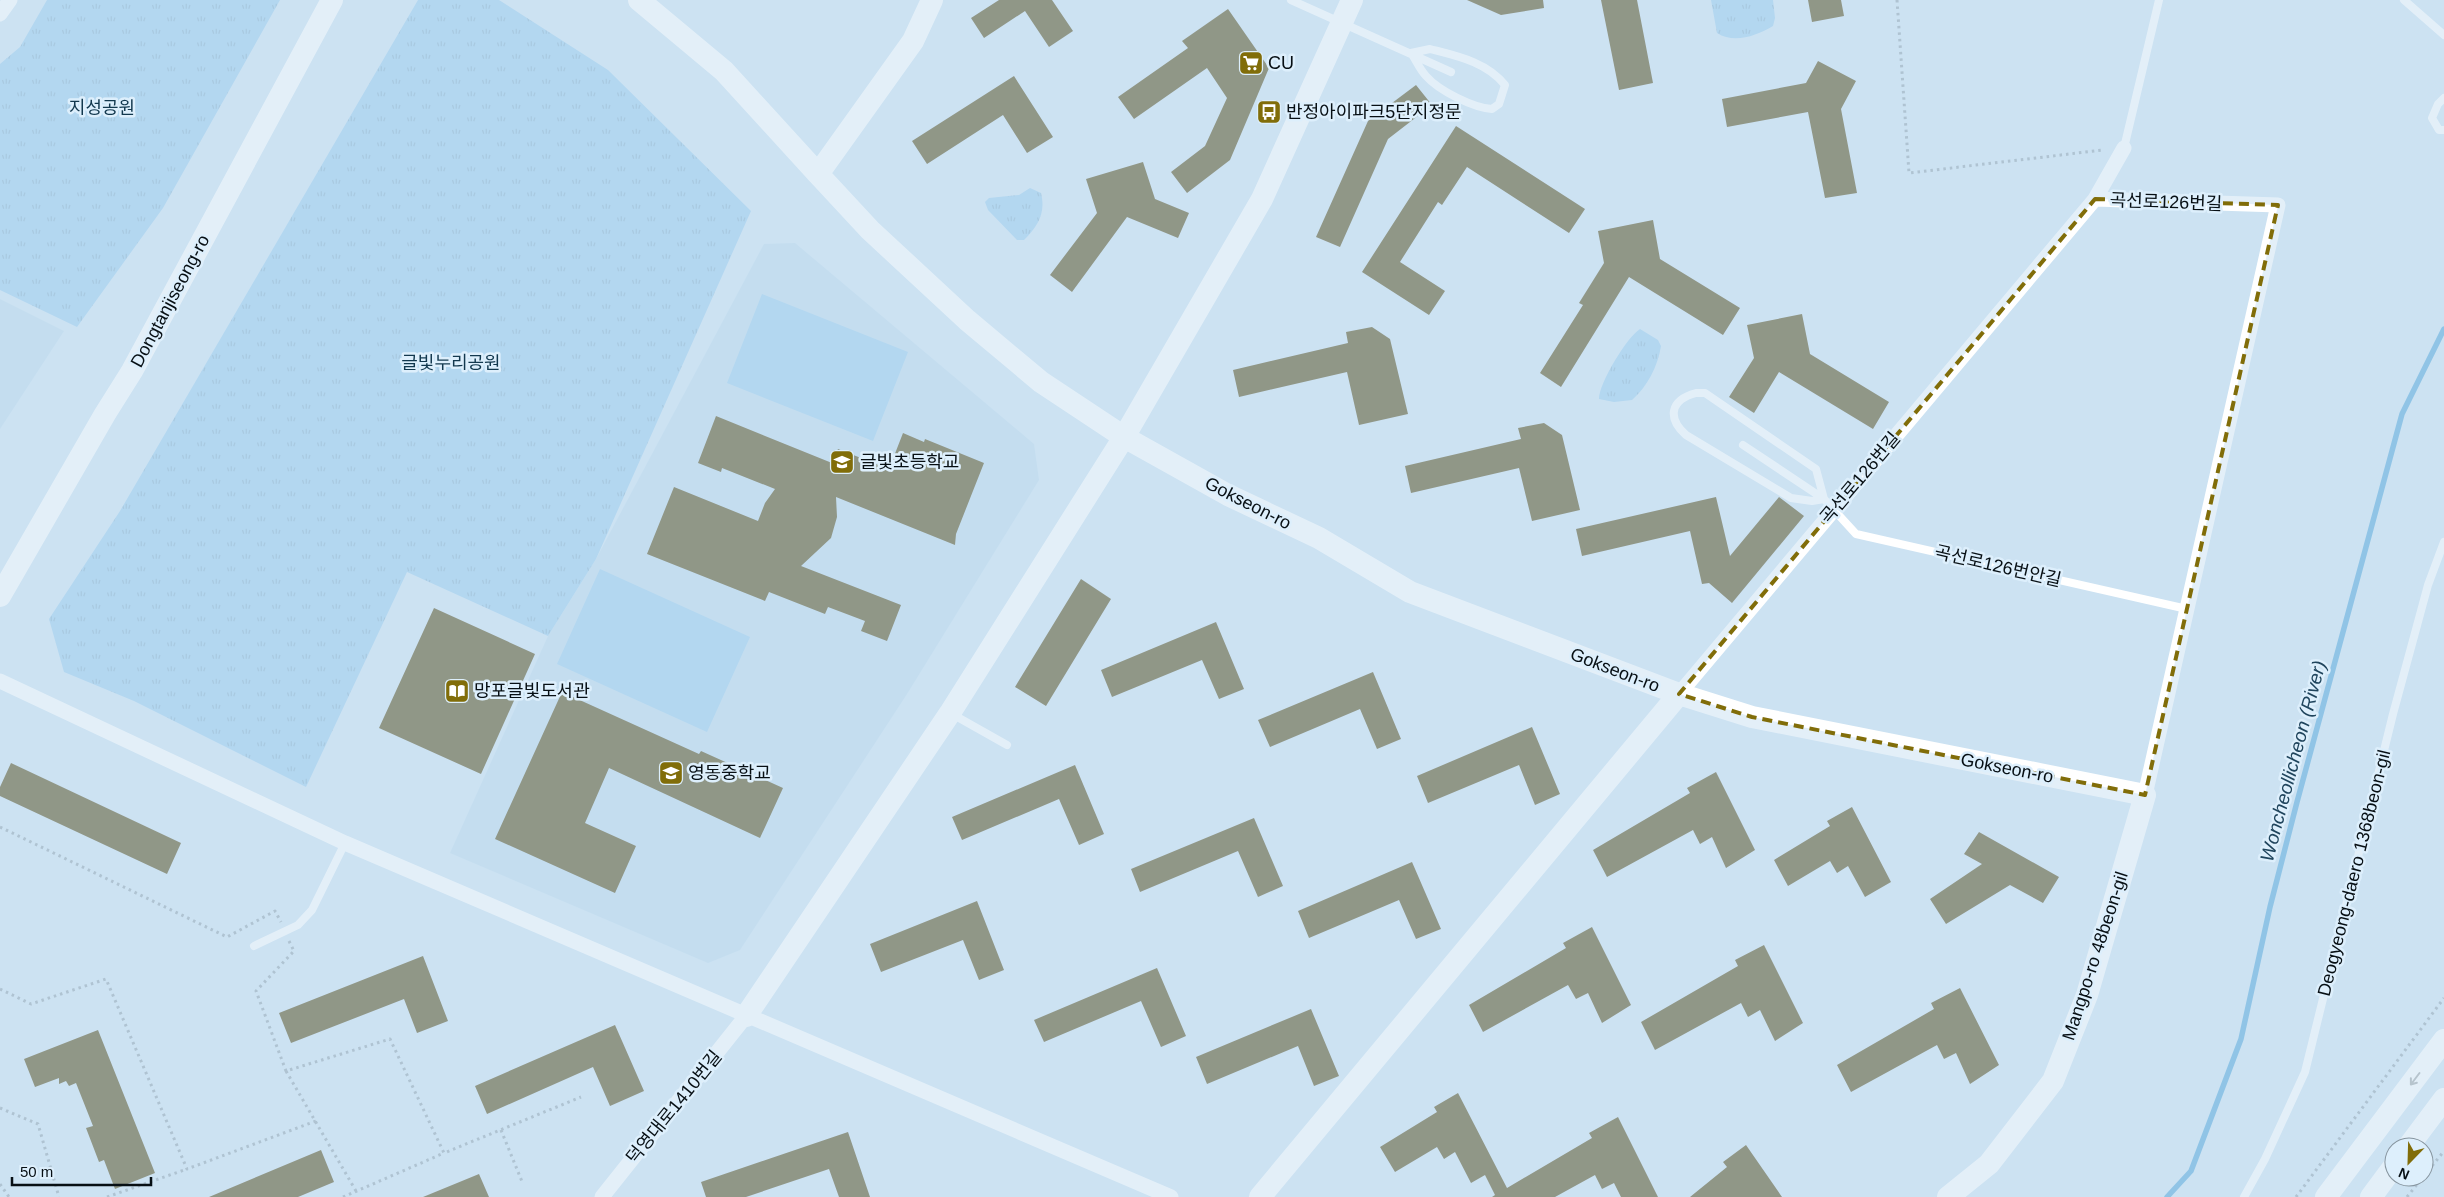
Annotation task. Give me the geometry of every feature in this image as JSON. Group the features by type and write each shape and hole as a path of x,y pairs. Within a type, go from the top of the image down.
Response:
{"street":[{"path":"0,14 10,0"},
{"name":"Dongtanjiseong-ro","path":"0,596 105,414 132,371 332,0"},
{"name":"Gokseon-ro","path":"639,0 724,71 870,230 967,320 1041,382 1124,437 1228,495 1319,538 1410,592 1679,694 1752,717 2145,795"},
{"path":"818,174 913,41 932,0"},
{"path":"746,1016 950,713 1124,437 1262,199 1352,0"},
{"path":"2095,199 2124,148"},
{"name":"곡선로126번길","path":"1679,694 1831,505 2095,199 2278,205 2145,795"},
{"path":"0,566 24,554"},
{"path":"0,681 345,843 1170,1197"},
{"path":"1260,1197 1679,694"},
{"name":"Mangpo-ro 48beon-gil","path":"1948,1197 1989,1164 2053,1081 2087,995 2145,795"},
{"name":"덕영대로1410번길","path":"602,1197 746,1016"},
{"path":"2326,1197 2444,1040"},
{"path":"2416,1137 2444,1099"},
{"path":"2371,1197 2384,1179"}],"lane":[{"path":"1291,0 1451,72"},
{"path":"2124,148 2159,0"},
{"path":"2404,0 2444,35"},
{"path":"1430,49 1476,62 1498,76 1505,85 1500,104 1492,109 1482,108 1448,92 1426,77 1411,53 1430,49"},
{"path":"2444,98 2438,104 2432,118 2439,130 2444,130"},
{"path":"1705,393 1816,469 1831,505 1792,498 1686,435 1674,420 1676,405 1687,395 1705,393"},
{"path":"1743,445 1831,505"},
{"name":"곡선로126번안길","path":"1831,505 1856,534 2187,609"},
{"name":"Deogyeong-daero 1368beon-gil","path":"2244,1197 2265,1159 2305,1072 2393,714 2428,585 2444,542"},
{"path":"950,713 1007,745"},
{"path":"254,946 298,925 312,910 345,843"}],"path":[{"path":"1897,0 1909,173 2124,148"},
{"path":"0,827 227,937 276,911 294,951 256,991 286,1071 356,1191"},
{"path":"0,989 31,1004 106,978 187,1169"},
{"path":"2296,1197 2444,998"},
{"path":"286,1071 390,1039 444,1154"},
{"path":"342,1197 581,1097"},
{"path":"0,1108 38,1124 59,1197"},
{"path":"106,1197 316,1121"},
{"path":"501,1130 523,1184"},
{"path":"2434,1164 2444,1151"},
{"path":"0,1184 9,1197"},
{"path":"2407,1197 2416,1187"}],"highlighted area":[{"path":"2095,199 2278,205 2145,795 1752,717 1679,694"}],"shaded area":[{"path":"795,243 1034,444 1039,480 907,694 740,950 708,963 450,853 548,636 596,559 764,244"},
{"path":"0,299 64,331 0,429"}],"green space":[{"name":"지성공원","path":"47,0 280,0 163,208 77,327 0,290 0,64 20,47"},
{"name":"글빛누리공원","path":"418,0 499,0 608,70 751,211 596,559 548,636 407,572 306,787 134,701 64,672 49,619 120,511"},
{"path":"1711,0 1773,0 1775,18 1773,26 1752,36 1731,38 1724,36 1717,33"},
{"path":"1030,188 1041,193 1042,213 1029,235 1024,240 1017,240 988,210 985,202 989,198 1019,195"},
{"path":"762,294 908,352 873,441 727,383"},
{"path":"1640,329 1658,340 1661,346 1651,376 1632,400 1614,402 1599,399 1604,382 1615,361 1628,341"},
{"path":"600,569 750,637 707,732 557,664"}],"building":[{"path":"999,0 1052,0 1073,31 1049,47 1025,11 984,38 971,18"},
{"path":"1467,0 1543,0 1544,8 1501,15"},
{"path":"1601,0 1637,0 1653,83 1619,90"},
{"path":"1808,0 1841,0 1844,16 1812,22"},
{"path":"1228,9 1269,68 1230,160 1187,193 1171,172 1205,146 1227,98 1207,68 1134,119 1118,97 1188,48 1182,41"},
{"path":"1818,61 1856,81 1841,109 1857,193 1825,198 1808,112 1727,127 1722,99 1806,83"},
{"path":"1014,76 1053,137 1027,153 1003,115 927,164 912,141"},
{"path":"1416,85 1432,105 1388,139 1340,247 1316,237 1368,121"},
{"path":"1456,126 1585,209 1569,233 1467,167 1442,205 1438,202 1400,262 1445,291 1429,315 1362,272"},
{"path":"1143,162 1155,199 1189,213 1178,238 1127,217 1072,292 1050,275 1097,213 1086,179"},
{"path":"1653,220 1660,259 1740,308 1723,335 1629,277 1561,387 1540,373 1583,305 1579,303 1604,263 1598,231"},
{"path":"1802,314 1810,354 1889,402 1873,429 1779,372 1754,413 1729,397 1754,358 1747,325"},
{"path":"1372,327 1390,339 1408,414 1359,425 1347,372 1239,397 1233,370 1348,343 1346,332"},
{"path":"716,416 832,463 838,449 889,469 903,433 924,442 925,439 984,463 956,534 955,545 836,497 837,517 831,538 801,566 901,605 887,641 861,631 865,621 828,607 825,614 769,592 765,601 647,554 674,487 758,521 765,503 775,489 722,468 721,472 698,463"},
{"path":"1544,423 1562,435 1580,510 1532,521 1519,468 1411,493 1405,466 1521,439 1518,428"},
{"path":"1716,497 1730,556 1779,497 1804,516 1732,603 1709,583 1702,584 1690,531 1582,556 1576,529"},
{"path":"1081,579 1111,599 1046,706 1015,687"},
{"name":"망포글빛도서관","path":"434,608 535,654 481,774 379,728"},
{"path":"1216,622 1244,689 1219,699 1202,660 1112,697 1101,670"},
{"path":"1373,672 1401,739 1377,749 1360,709 1270,747 1258,720"},
{"path":"562,692 699,754 701,751 783,788 760,838 609,768 585,823 636,846 615,893 495,839"},
{"path":"1532,727 1560,794 1535,805 1519,765 1428,803 1417,776"},
{"path":"11,763 181,843 167,874 0,796 0,787"},
{"path":"1075,765 1104,834 1079,845 1059,799 962,840 952,817"},
{"path":"1716,772 1755,850 1726,868 1712,837 1700,844 1693,830 1607,877 1593,850 1690,793 1687,788"},
{"path":"1852,807 1891,882 1865,897 1848,866 1837,873 1830,861 1788,886 1774,860 1830,826 1827,821"},
{"path":"1254,818 1283,886 1258,897 1238,851 1140,892 1131,869"},
{"path":"1979,832 2059,877 2043,903 2010,885 1946,924 1930,899 1982,864 1964,854"},
{"path":"1412,862 1441,929 1416,939 1399,900 1309,938 1298,911"},
{"path":"977,901 1004,970 979,980 963,940 881,972 870,944"},
{"path":"1592,927 1631,1005 1602,1023 1588,993 1576,999 1568,985 1483,1032 1469,1005 1566,948 1563,943"},
{"path":"1764,945 1803,1023 1775,1041 1760,1010 1748,1017 1741,1003 1655,1050 1641,1022 1738,966 1735,960"},
{"path":"423,956 448,1021 417,1033 404,999 291,1043 279,1013"},
{"path":"1157,968 1186,1036 1161,1047 1141,1001 1044,1042 1034,1020"},
{"path":"1960,988 1999,1065 1970,1084 1956,1053 1944,1059 1937,1045 1851,1092 1837,1065 1934,1009 1931,1003"},
{"path":"1311,1009 1339,1076 1314,1086 1298,1046 1207,1084 1196,1057"},
{"path":"615,1025 644,1091 610,1106 593,1067 487,1114 475,1086"},
{"path":"98,1030 155,1173 115,1189 104,1160 99,1162 86,1128 93,1126 76,1083 69,1086 66,1081 59,1084 59,1078 35,1087 24,1059"},
{"path":"1458,1093 1507,1188 1592,1138 1589,1133 1618,1117 1658,1197 1621,1197 1614,1183 1602,1189 1595,1175 1555,1197 1492,1197 1495,1195 1485,1175 1471,1183 1455,1152 1444,1159 1437,1147 1395,1172 1380,1147 1437,1112 1434,1107"},
{"path":"848,1132 870,1197 839,1197 829,1169 746,1197 706,1197 701,1182"},
{"path":"1746,1145 1782,1197 1690,1197 1727,1167 1723,1162"},
{"path":"321,1150 334,1182 298,1197 209,1197"},
{"path":"479,1174 489,1197 423,1197"}],"waterway":[{"name":"Woncheollicheon (River)","path":"2167,1197 2191,1171 2241,1039 2270,907 2297,802 2402,414 2444,329"}],"place":[{"name":"CU","path":"1251,63"},
{"name":"반정아이파크5단지정문","path":"1269,112"},
{"name":"글빛초등학교","path":"842,462"},
{"name":"망포글빛도서관","path":"457,691"},
{"name":"영동중학교","path":"671,773"}]}
